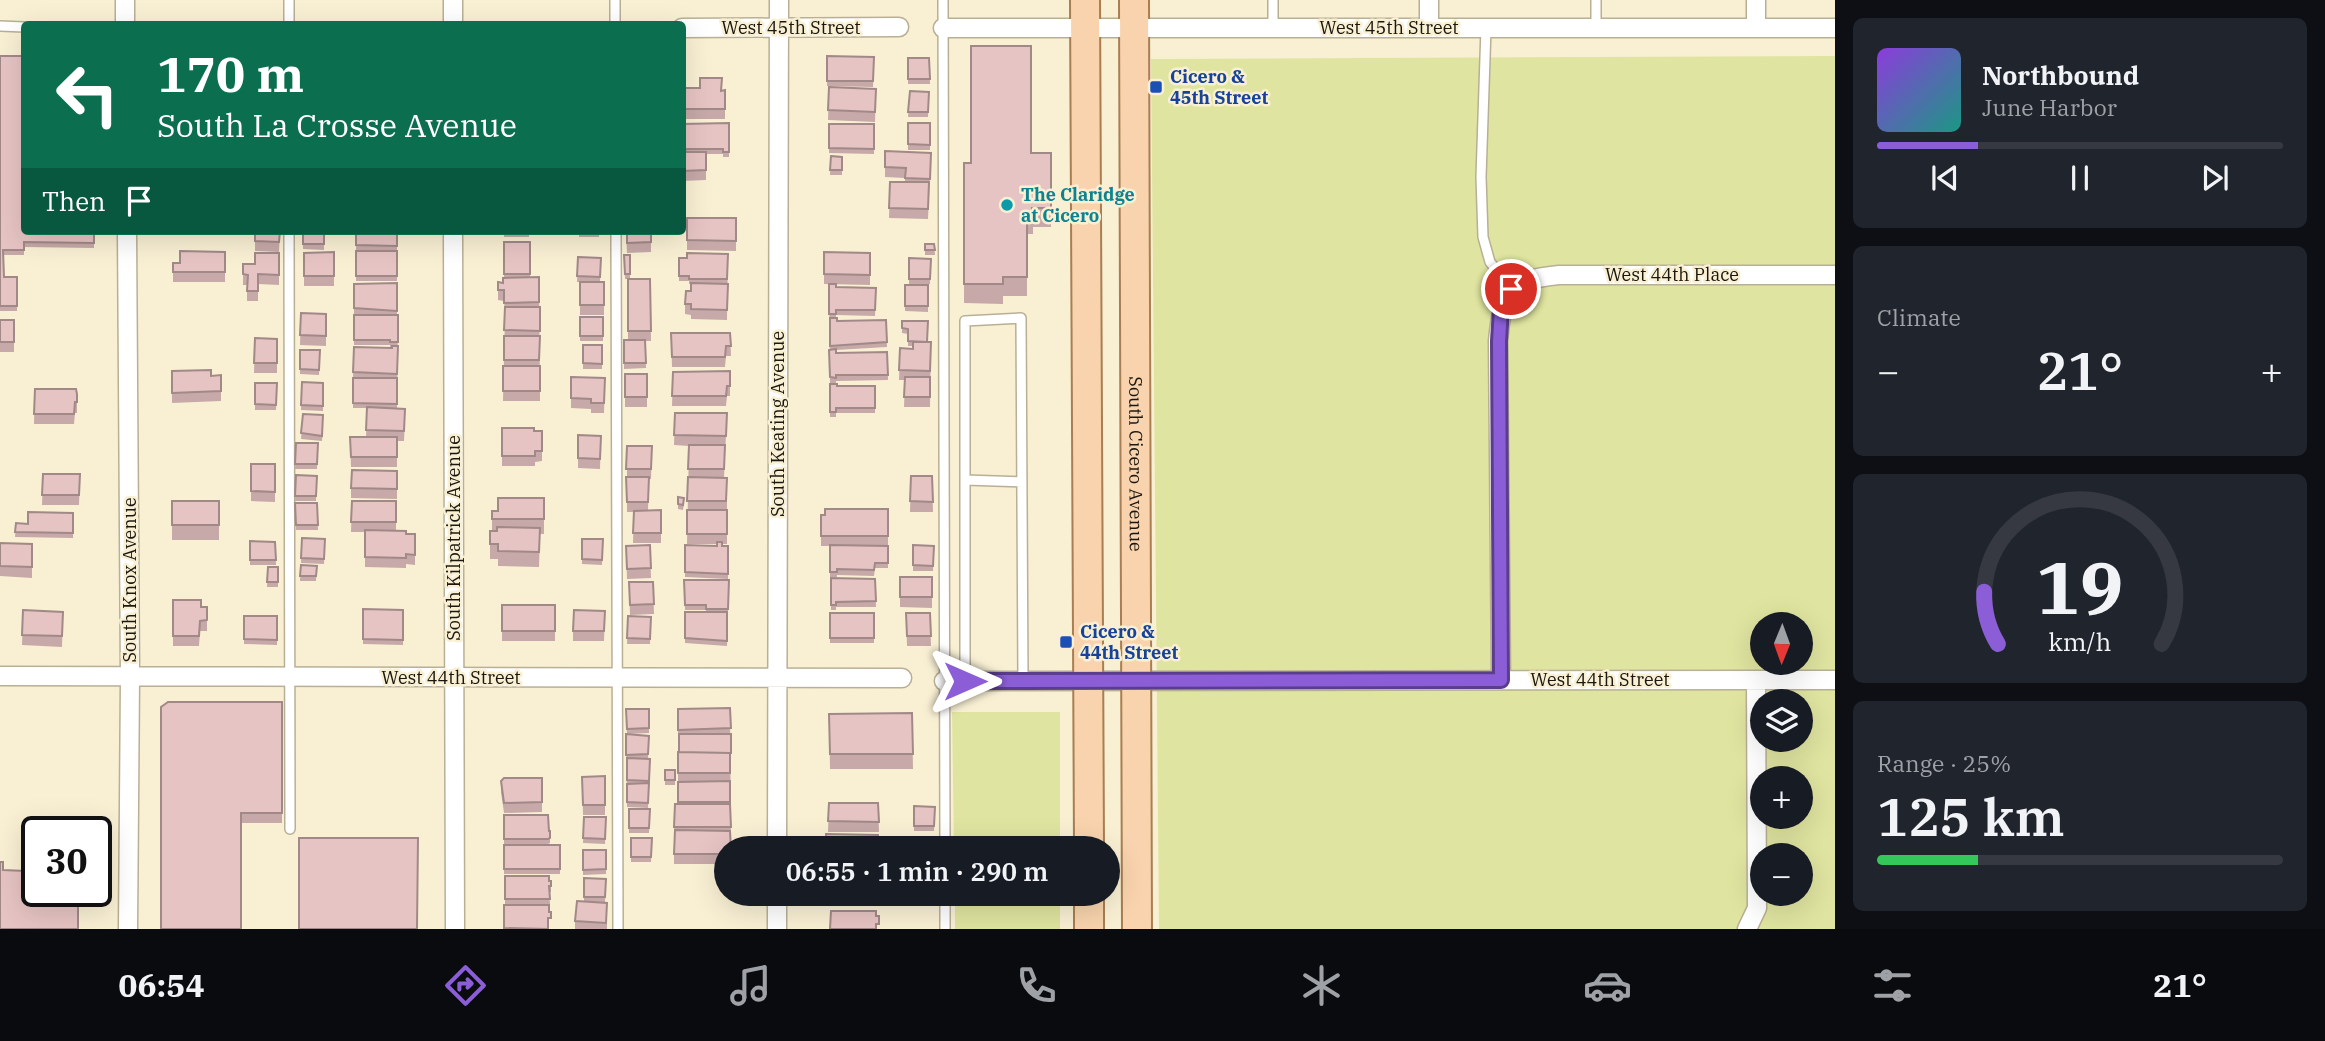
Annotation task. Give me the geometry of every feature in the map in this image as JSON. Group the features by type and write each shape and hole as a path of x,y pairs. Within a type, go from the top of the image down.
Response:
{"main road":[{"path":"1085,14 1089,836"},
{"name":"South Cicero Avenue","path":"1134,14 1137,929"},
{"path":"1089,906 1089,929"}],"street":[{"path":"125,0 125,21"},
{"path":"453,0 453,21"},
{"name":"South Keating Avenue","path":"777,836 779,0"},
{"path":"1429,0 1429,28"},
{"path":"1756,0 1756,28"},
{"name":"West 45th Street","path":"943,27 1085,14 1134,14 1273,28 1835,28"},
{"name":"West 45th Street","path":"686,28 899,27"},
{"name":"South Knox Avenue","path":"127,235 130,678 128,929"},
{"name":"South Kilpatrick Avenue","path":"453,235 455,929"},
{"name":"West 44th Place","path":"1511,289 1533,278 1559,275 1835,275"},
{"path":"1501,680 1499,341 1501,309 1511,289"},
{"name":"West 44th Street","path":"0,677 902,678"},
{"path":"1746,929 1757,908 1756,680"},
{"name":"West 44th Street","path":"944,681 1835,680"},
{"path":"777,906 777,929"}],"lane":[{"path":"289,0 289,21"},
{"path":"615,0 615,21"},
{"path":"943,0 945,836"},
{"path":"1273,0 1273,28"},
{"path":"1596,0 1596,28"},
{"path":"0,26 21,27"},
{"path":"1486,28 1481,177 1483,237 1490,262 1511,289"},
{"path":"289,235 290,829"},
{"path":"615,235 618,929"},
{"path":"965,681 965,321 1021,318 1023,681"},
{"path":"965,481 1022,482"},
{"path":"945,906 945,929"}],"green space":[{"path":"1835,56 1835,929 1159,929 1151,59"},
{"path":"952,712 1060,712 1060,836 954,836"},
{"path":"955,906 1060,906 1060,929 955,929"}],"building":[{"name":"The Claridge at Cicero","path":"971,46 1031,46 1031,153 1051,153 1051,208 1032,208 1033,214 1027,214 1027,277 1003,277 1003,284 964,284 964,163 971,163"},
{"path":"0,56 21,56 21,235 94,235 94,243 24,242 24,250 3,250 4,277 17,277 17,306 0,306"},
{"path":"827,56 874,57 873,81 827,81"},
{"path":"908,58 929,58 930,79 908,79"},
{"path":"700,78 722,78 721,91 725,90 725,109 686,109 686,88 700,88"},
{"path":"829,87 876,89 875,112 828,110"},
{"path":"910,91 929,92 928,112 908,112"},
{"path":"729,123 729,152 723,152 723,149 686,149 686,124"},
{"path":"908,123 930,123 930,145 908,144"},
{"path":"829,124 874,124 874,149 829,148"},
{"path":"885,151 931,153 930,179 905,178 906,168 885,167"},
{"path":"686,152 706,152 706,170 686,171"},
{"path":"831,156 842,157 842,170 830,170"},
{"path":"890,182 929,182 928,209 889,208"},
{"path":"687,218 736,218 736,241 687,240"},
{"path":"255,235 280,235 279,242 255,241"},
{"path":"303,235 324,235 324,244 303,244"},
{"path":"356,235 397,235 397,246 356,245"},
{"path":"627,235 651,235 651,242 627,243"},
{"path":"504,242 530,242 530,274 504,274"},
{"path":"925,244 934,244 935,250 925,250"},
{"path":"180,251 225,252 225,272 173,272 173,263 180,263"},
{"path":"356,251 397,251 397,276 356,276"},
{"path":"334,252 334,276 304,276 304,253"},
{"path":"824,252 870,253 870,275 824,274"},
{"path":"255,253 279,253 279,275 258,274 258,291 247,291 248,275 243,274 243,264 255,264"},
{"path":"687,253 728,254 727,279 689,279 689,276 679,276 679,258 687,258"},
{"path":"624,255 630,255 630,274 625,274"},
{"path":"578,257 601,258 600,277 577,276"},
{"path":"909,258 931,259 930,279 909,279"},
{"path":"539,277 539,302 504,303 504,290 498,290 498,282 503,283 503,278"},
{"path":"628,279 650,279 651,331 628,331"},
{"path":"580,282 604,282 604,305 580,305"},
{"path":"397,283 397,311 354,308 354,284"},
{"path":"691,283 728,284 727,310 691,309 691,304 685,304 686,291 691,291"},
{"path":"829,284 836,284 836,287 876,288 875,310 836,310 836,314 829,314"},
{"path":"905,285 928,285 928,306 905,306"},
{"path":"505,307 540,307 540,331 504,330"},
{"path":"301,313 326,314 326,336 300,335"},
{"path":"354,315 398,315 398,342 354,340"},
{"path":"580,317 603,317 603,336 580,336"},
{"path":"830,318 837,318 837,321 886,320 887,342 830,346"},
{"path":"0,320 14,320 14,342 0,342"},
{"path":"902,321 928,321 927,342 908,341 908,329 902,328"},
{"path":"671,333 730,333 731,346 726,346 725,357 672,357"},
{"path":"504,336 540,336 539,360 504,360"},
{"path":"255,338 277,339 277,363 254,363"},
{"path":"624,340 645,340 646,363 624,363"},
{"path":"913,342 931,342 930,371 899,370 900,348 913,349"},
{"path":"583,345 602,345 602,364 583,363"},
{"path":"398,346 397,374 353,372 354,347"},
{"path":"836,349 836,353 887,352 888,375 830,377 829,350"},
{"path":"300,350 320,350 319,370 300,369"},
{"path":"503,366 540,366 540,391 503,391"},
{"path":"211,370 211,376 221,375 221,391 172,393 172,371"},
{"path":"730,371 730,386 727,386 726,396 672,396 673,372"},
{"path":"625,374 647,374 647,397 625,397"},
{"path":"571,377 605,378 604,403 571,398"},
{"path":"905,377 930,377 930,397 904,397"},
{"path":"353,378 397,378 397,404 353,403"},
{"path":"302,382 323,383 323,406 301,405"},
{"path":"255,383 277,383 276,405 255,404"},
{"path":"830,384 875,386 875,408 836,408 836,412 830,412"},
{"path":"35,389 76,389 74,414 34,414"},
{"path":"367,407 405,409 404,431 366,430"},
{"path":"675,413 727,413 726,436 674,435"},
{"path":"303,414 323,415 322,436 301,433"},
{"path":"502,428 534,428 534,431 542,431 542,451 535,451 535,456 502,456"},
{"path":"578,435 601,436 600,459 578,458"},
{"path":"350,437 397,437 397,457 351,457"},
{"path":"296,443 318,443 317,464 295,464"},
{"path":"689,445 725,445 724,469 688,469"},
{"path":"627,446 652,446 651,469 626,469"},
{"path":"251,464 275,464 275,492 251,491"},
{"path":"352,470 397,471 397,489 351,488"},
{"path":"43,474 80,474 79,495 42,495"},
{"path":"296,475 317,476 316,496 295,496"},
{"path":"911,476 932,476 933,502 910,501"},
{"path":"626,477 649,477 648,502 627,502"},
{"path":"688,477 727,478 726,501 687,501"},
{"path":"678,497 684,498 683,505 678,504"},
{"path":"498,498 544,498 544,519 492,519 492,511 498,511"},
{"path":"172,501 219,501 219,525 172,525"},
{"path":"352,501 396,501 396,522 351,522"},
{"path":"295,503 317,503 318,525 296,525"},
{"path":"825,509 888,509 888,536 821,536 821,515 825,515"},
{"path":"661,510 661,533 633,533 634,511"},
{"path":"687,510 727,510 727,534 687,534"},
{"path":"28,512 73,513 73,533 15,532 16,523 28,524"},
{"path":"497,527 540,528 539,552 498,551 498,544 490,544 490,531 497,531"},
{"path":"365,530 406,531 406,534 415,534 415,555 406,554 406,558 365,557"},
{"path":"302,538 325,539 324,559 301,558"},
{"path":"582,539 603,539 602,560 582,559"},
{"path":"250,541 275,542 276,560 250,560"},
{"path":"717,542 728,546 728,574 685,572 685,545 717,546"},
{"path":"0,543 32,544 32,567 0,566"},
{"path":"650,545 651,568 627,569 626,546"},
{"path":"830,545 888,546 888,563 875,563 874,570 837,569 837,572 830,572"},
{"path":"913,545 934,546 933,566 913,565"},
{"path":"301,565 317,566 316,576 300,576"},
{"path":"268,567 278,567 278,582 267,582"},
{"path":"900,577 932,577 932,597 900,597"},
{"path":"831,578 875,579 876,601 836,602 836,605 831,605"},
{"path":"684,580 729,580 728,609 685,605"},
{"path":"629,582 653,582 654,604 630,605"},
{"path":"173,600 201,600 201,607 207,607 207,620 200,621 199,636 173,636"},
{"path":"502,605 555,605 555,631 502,631"},
{"path":"363,609 403,610 403,640 363,639"},
{"path":"23,610 63,612 62,636 22,635"},
{"path":"574,610 605,611 604,631 573,631"},
{"path":"685,612 727,612 727,641 685,638"},
{"path":"830,613 874,613 874,638 830,638"},
{"path":"906,613 930,613 931,636 907,636"},
{"path":"244,616 277,616 277,640 244,639"},
{"path":"628,616 651,617 650,639 627,638"},
{"path":"168,702 282,702 282,813 241,813 241,929 161,929 161,707"},
{"path":"730,708 731,728 678,730 678,709"},
{"path":"626,709 649,709 649,728 627,729"},
{"path":"912,713 913,754 830,754 829,714"},
{"path":"626,734 649,736 648,754 626,755"},
{"path":"679,734 731,734 731,753 679,752"},
{"path":"678,752 730,753 730,773 678,773"},
{"path":"627,758 650,759 649,781 627,780"},
{"path":"665,770 675,770 675,780 665,780"},
{"path":"605,776 605,805 583,805 582,777"},
{"path":"504,778 542,778 542,802 504,803 501,781"},
{"path":"730,781 730,802 678,802 678,782"},
{"path":"649,783 648,803 627,802 627,784"},
{"path":"829,803 878,803 879,822 828,821"},
{"path":"675,804 730,804 731,827 674,827"},
{"path":"914,806 935,807 934,826 914,826"},
{"path":"629,809 650,809 649,828 629,828"},
{"path":"504,815 548,815 550,838 504,839"},
{"path":"584,817 606,817 605,839 583,838"},
{"path":"675,830 730,831 730,836 714,836 714,854 674,854"},
{"path":"826,834 878,836 826,836"},
{"path":"299,838 418,838 417,929 299,929"},
{"path":"631,838 652,838 651,857 631,857"},
{"path":"504,845 560,845 560,869 504,869"},
{"path":"583,850 606,850 606,869 583,870"},
{"path":"0,862 3,862 3,870 21,871 21,907 78,907 78,929 0,929"},
{"path":"505,876 549,876 550,899 505,899"},
{"path":"584,878 606,879 605,897 584,897"},
{"path":"577,901 607,903 606,923 575,921"},
{"path":"504,905 549,905 551,918 548,918 548,929 504,928"},
{"path":"831,911 876,911 879,924 876,924 876,929 830,929"}],"place":[{"name":"Cicero & 45th Street","path":"1156,87"},
{"name":"The Claridge at Cicero","path":"1007,205"},
{"name":"Cicero & 44th Street","path":"1066,642"}],"route":[{"path":"965,681 1501,680 1499,341 1501,309 1511,289"}]}
